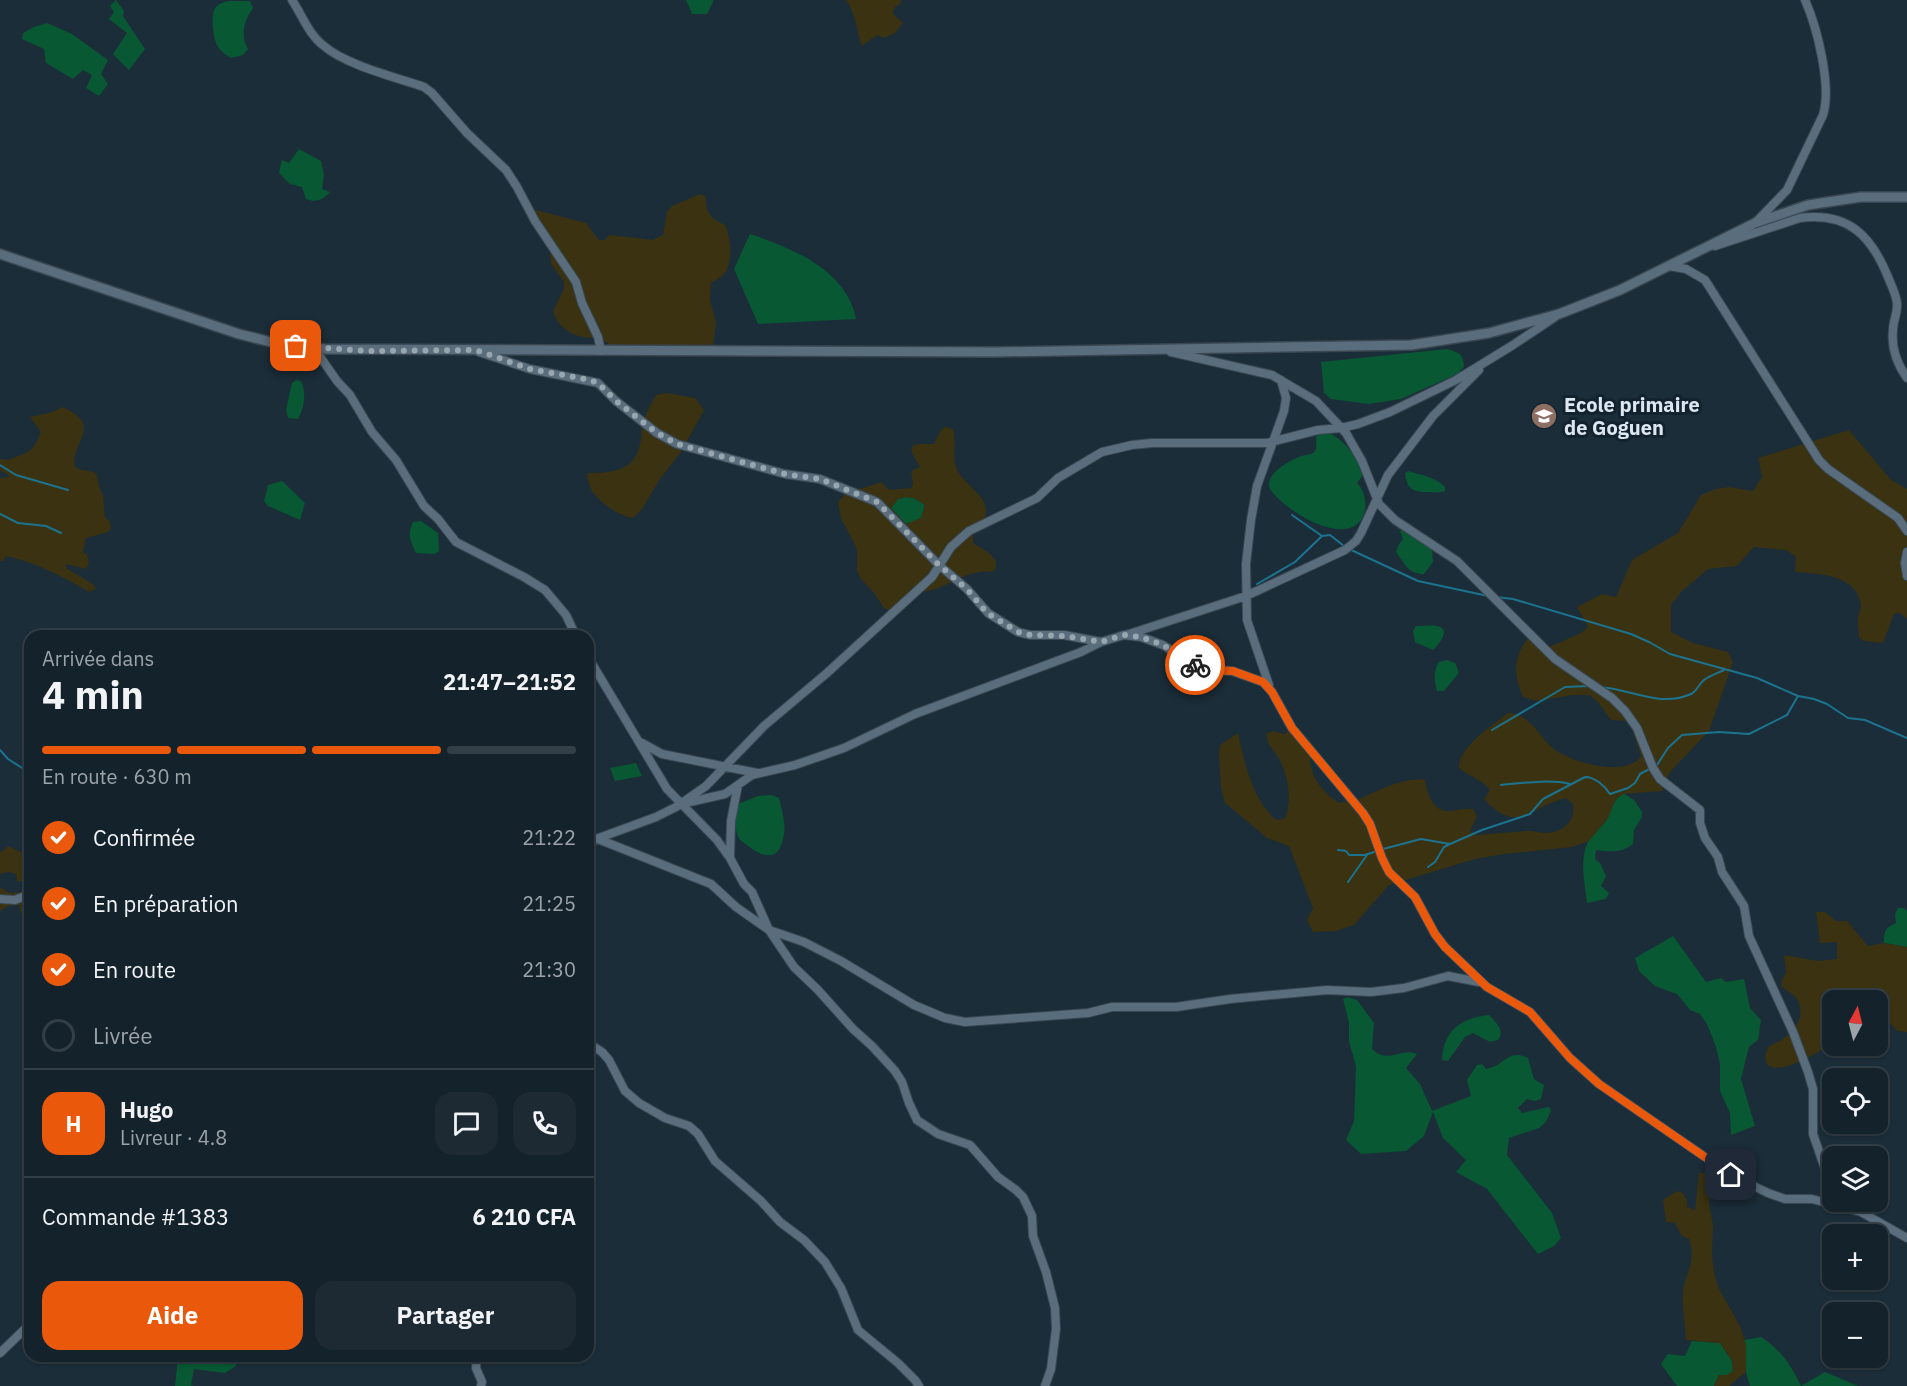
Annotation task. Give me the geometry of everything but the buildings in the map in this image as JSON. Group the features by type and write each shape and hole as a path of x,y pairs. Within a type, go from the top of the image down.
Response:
{"street":[{"path":"291,0 322,46 350,61 424,87 506,170 535,221 576,282 582,303 598,337 601,351"},
{"path":"1755,223 1787,190 1827,103 1815,24 1805,0"},
{"path":"0,254 218,328 279,344 314,348 369,351 995,352 1412,345 1490,333 1559,314 1620,290 1755,223 1808,206 1861,196 1907,197"},
{"path":"1792,211 1838,220 1857,229 1868,239 1881,261 1897,300 1892,331 1895,358 1907,378"},
{"path":"1696,252 1800,218 1815,216"},
{"path":"1669,266 1686,269 1705,280 1819,460 1827,469 1898,518 1907,531"},
{"path":"594,839 656,817 706,786 764,726 827,674 932,577 951,546 969,531 1037,498 1058,478 1102,453 1132,445 1152,443 1272,442 1318,430 1341,428 1390,412 1456,380 1559,314"},
{"path":"314,348 326,368 350,395 372,432 396,460 424,506 438,519 456,542 545,590 566,615 573,630"},
{"path":"1160,349 1250,369 1281,380 1316,401 1341,428 1362,460 1377,499 1395,520 1457,561 1555,659 1612,698 1637,729 1660,779 1700,810 1700,823 1705,838 1718,857 1722,872 1744,906 1749,936 1793,1032 1813,1089 1814,1134 1822,1158"},
{"path":"476,350 530,369 598,383 616,401 657,433 677,444 785,474 820,479 865,496 884,508 939,565 967,589 987,613 1018,632 1101,642"},
{"path":"680,804 716,797 758,773 795,765 844,748 915,714 1081,652 1101,642 1246,596 1345,550 1356,541 1361,533 1388,475 1433,416 1492,358"},
{"path":"1281,380 1286,398 1284,411 1257,486 1246,564 1246,596 1247,620 1255,650 1272,692 1292,728 1363,813 1370,824 1389,872 1415,897 1435,934 1445,947 1483,983 1530,1012 1570,1058 1599,1084 1731,1175 1785,1199 1812,1199 1822,1202"},
{"path":"1907,552 1905,563 1907,576"},
{"path":"1124,635 1141,637 1163,645 1191,663 1208,670 1233,671 1250,676 1263,682 1272,692"},
{"path":"594,667 667,789 717,840 730,858 744,884 752,892 769,930 794,967 895,1071 902,1082 917,1120 938,1134 970,1146 998,1177 1023,1197 1032,1216 1033,1236 1046,1272 1055,1308 1056,1329 1051,1369 1045,1386"},
{"path":"638,741 662,754 723,768 758,773"},
{"path":"730,858 731,821 738,785"},
{"path":"597,838 711,884 736,907 769,930 804,942 914,1005 945,1018 965,1022 1088,1013 1112,1007 1176,1007 1230,999 1327,990 1371,992 1404,988 1448,976 1458,976 1483,983"},
{"path":"0,899 15,900 24,896"},
{"path":"594,1047 609,1060 618,1082 625,1091 639,1103 665,1118 690,1126 698,1134 715,1161 762,1201 780,1222 804,1240 825,1262 841,1288 858,1330 898,1363 919,1386"},
{"path":"1861,1212 1907,1238"},
{"path":"0,1353 24,1330"},
{"path":"477,1362 481,1386"}],"green space":[{"path":"116,0 124,11 123,16 145,49 129,70 113,54 127,33 109,19 114,12 110,6"},
{"path":"686,0 714,0 707,14 692,14"},
{"path":"250,1 253,8 244,28 244,39 248,49 243,55 231,58 217,45 213,26 214,10 222,3"},
{"path":"47,23 72,34 108,60 101,74 108,84 99,96 86,88 92,75 83,70 73,79 46,63 44,49 22,39 23,33"},
{"path":"299,149 321,161 324,175 322,189 330,192 322,199 313,201 306,199 302,187 290,184 279,173 282,160 289,163"},
{"path":"750,234 800,254 830,274 842,287 851,302 856,319 758,324 734,269"},
{"path":"1447,349 1460,354 1464,367 1457,374 1401,399 1369,404 1331,399 1324,393 1321,362"},
{"path":"296,380 301,381 304,395 298,419 288,418 286,410 292,383"},
{"path":"1328,432 1350,450 1364,474 1357,483 1364,496 1363,517 1353,527 1345,529 1326,527 1305,518 1278,499 1269,486 1269,481 1276,471 1294,459 1315,452 1316,436"},
{"path":"1409,471 1437,481 1445,487 1445,491 1423,492 1412,489 1407,483 1405,473"},
{"path":"282,481 305,503 300,520 268,506 264,501 268,485"},
{"path":"914,498 925,505 921,518 907,525 891,508 898,499"},
{"path":"421,521 438,533 439,551 435,554 416,553 412,544 411,527 413,522"},
{"path":"1404,529 1432,549 1433,562 1424,574 1410,570 1396,552 1403,539 1400,531"},
{"path":"1416,626 1437,626 1444,630 1443,637 1433,650 1415,642 1413,631"},
{"path":"1447,660 1455,663 1458,674 1444,691 1437,691 1436,669 1439,662"},
{"path":"636,763 642,776 615,781 610,768"},
{"path":"1623,793 1634,800 1642,812 1642,817 1634,830 1633,844 1616,851 1596,850 1595,859 1600,863 1606,876 1601,886 1609,893 1606,899 1587,903 1583,872 1585,849 1590,839 1606,821 1616,799"},
{"path":"771,795 779,798 784,818 784,834 781,847 777,852 763,855 740,840 736,832 738,804 758,796"},
{"path":"1898,908 1904,908 1907,911 1907,947 1884,943 1886,930 1896,923 1895,914"},
{"path":"1673,936 1706,982 1721,978 1726,982 1744,979 1750,1008 1761,1020 1758,1040 1749,1047 1741,1079 1755,1126 1731,1135 1730,1113 1720,1091 1720,1064 1707,1024 1700,1014 1690,1010 1677,994 1655,986 1639,971 1635,958"},
{"path":"1347,997 1357,1000 1374,1023 1372,1049 1378,1054 1389,1056 1411,1052 1417,1054 1406,1068 1420,1084 1432,1111 1471,1096 1467,1080 1477,1065 1482,1064 1486,1069 1515,1055 1528,1058 1534,1079 1544,1085 1541,1099 1535,1101 1527,1099 1518,1108 1522,1113 1549,1107 1551,1111 1545,1123 1539,1128 1509,1138 1507,1155 1552,1213 1561,1238 1554,1246 1538,1254 1487,1189 1456,1172 1466,1160 1443,1138 1433,1112 1424,1136 1406,1151 1361,1154 1346,1140 1354,1121 1356,1067 1349,1041 1349,1023 1343,999"},
{"path":"1489,1015 1500,1030 1498,1040 1490,1042 1473,1033 1465,1037 1448,1061 1442,1060 1446,1041 1456,1027 1470,1019"},
{"path":"1761,1337 1785,1358 1801,1386 1750,1386 1746,1372 1744,1340"},
{"path":"1692,1341 1720,1343 1732,1361 1733,1371 1727,1375 1719,1375 1714,1386 1677,1386 1661,1364 1668,1354 1685,1356"},
{"path":"177,1362 236,1362 236,1366 225,1373 194,1369 191,1385 193,1386 175,1386"},
{"path":"1825,1372 1858,1386 1801,1386"}],"sand":[{"path":"846,0 901,0 901,3 894,8 893,14 903,23 895,33 884,38 877,35 862,46 854,16"},
{"path":"700,194 706,197 710,214 725,225 730,243 727,269 723,275 711,283 710,300 716,322 713,347 611,345 598,337 583,337 570,333 560,324 553,311 564,289 564,282 551,264 549,243 528,208 586,223 599,240 605,240 609,235 653,240 663,235 667,211 672,206"},
{"path":"667,393 695,398 704,410 681,452 660,479 642,509 633,518 628,517 616,512 600,500 592,491 587,476 588,473 621,469 633,460 641,442 642,425 650,406 656,395"},
{"path":"62,407 82,421 83,435 75,458 75,467 97,474 103,495 105,517 110,522 111,528 108,532 86,538 83,552 87,555 89,563 86,569 66,564 66,568 93,584 96,589 89,592 59,575 28,562 6,556 3,561 0,561 0,478 9,477 0,470 0,459 9,460 33,447 41,432 30,417 53,412"},
{"path":"945,427 953,429 956,467 985,504 984,519 973,529 973,543 989,553 996,561 996,568 993,572 973,573 935,589 915,592 893,612 884,608 860,578 857,571 857,549 841,518 838,502 845,494 881,482 889,490 911,488 913,484 911,471 920,467 911,447 917,444 934,444","holes":["914,498 925,505 921,518 906,524 891,508 898,499"]},
{"path":"1849,430 1891,480 1907,489 1907,619 1900,613 1894,614 1883,643 1864,641 1859,637 1858,621 1861,605 1852,587 1845,581 1826,575 1795,572 1796,557 1786,550 1754,547 1737,566 1708,569 1682,591 1671,605 1671,632 1693,643 1728,652 1733,662 1709,731 1670,772 1662,791 1623,794 1615,800 1608,818 1589,841 1572,847 1475,859 1389,885 1354,925 1336,931 1313,932 1307,920 1313,908 1289,846 1267,838 1225,803 1221,788 1220,745 1238,733 1255,791 1276,820 1284,819 1289,797 1282,765 1270,746 1266,734 1272,731 1285,734 1292,728 1310,749 1311,766 1316,780 1339,803 1359,799 1401,782 1425,780 1429,796 1439,808 1449,811 1473,809 1477,816 1470,831 1477,835 1528,831 1545,833 1562,829 1570,821 1573,810 1573,804 1566,798 1524,816 1506,816 1484,799 1490,790 1459,768 1464,752 1508,713 1516,714 1528,721 1554,749 1573,759 1612,767 1634,763 1641,756 1627,721 1611,720 1598,702 1589,695 1573,695 1537,701 1523,697 1517,681 1516,665 1524,643 1530,636 1545,649 1581,633 1588,627 1577,607 1602,594 1616,597 1632,560 1678,533 1701,495 1729,487 1753,491 1762,477 1758,458"},
{"path":"8,846 24,852 22,882 17,881 16,874 9,872 0,874 0,853"},
{"path":"0,887 9,893 24,892 24,924 19,905 8,906 0,911"},
{"path":"1816,912 1825,912 1836,921 1847,921 1868,946 1884,943 1907,947 1907,1032 1897,1031 1888,1021 1888,990 1822,990 1822,1050 1790,1065 1781,1068 1773,1067 1767,1064 1765,1059 1769,1046 1788,1035 1800,1018 1799,1003 1782,987 1781,981 1786,973 1784,955 1818,961 1837,959 1837,942 1820,943"},
{"path":"1699,1173 1710,1173 1709,1203 1713,1225 1714,1273 1719,1289 1740,1326 1746,1345 1746,1372 1731,1386 1714,1386 1719,1375 1727,1375 1733,1371 1732,1361 1720,1343 1686,1340 1683,1293 1691,1262 1691,1248 1689,1239 1681,1235 1675,1223 1666,1222 1663,1200 1677,1191 1683,1193 1687,1207 1695,1210"}],"waterway":[{"path":"0,465 16,475 68,490"},
{"path":"0,514 18,523 46,526 61,533"},
{"path":"1292,515 1322,536"},
{"path":"1257,584 1295,562 1322,536 1330,535 1344,546"},
{"path":"1349,549 1418,581 1488,596"},
{"path":"1496,597 1513,599 1631,634 1670,654 1757,678 1798,696 1827,704 1848,718 1865,720 1907,738"},
{"path":"1600,687 1657,698 1679,698 1691,694 1704,680 1724,670"},
{"path":"1492,730 1565,687 1589,686"},
{"path":"1428,867 1435,862 1444,847 1482,830 1530,814 1543,799 1585,777 1599,782 1610,794 1628,788 1635,783 1640,774 1657,765 1668,748 1682,735 1719,732 1749,734 1787,715 1798,696"},
{"path":"0,750 8,759 24,769"},
{"path":"1501,785 1527,782 1570,784"},
{"path":"1383,849 1421,839 1450,844"},
{"path":"1338,850 1346,851 1349,855 1365,855 1377,851"},
{"path":"1348,882 1367,855"}],"way so far":[{"path":"296,346 369,351 476,350 530,369 590,380 598,383 616,401 657,433 677,444 785,474 820,479 877,502 939,565 967,589 987,613 1018,632 1030,635 1083,638 1101,642 1124,635 1141,637 1163,645 1195,665"}],"place":[{"name":"Ecole primaire de Goguen","path":"1544,416"}],"route":[{"path":"1195,665 1208,670 1233,671 1263,682 1272,692 1292,728 1363,813 1370,824 1389,872 1415,897 1435,934 1445,947 1487,987 1530,1012 1570,1058 1599,1084 1731,1175"}]}
